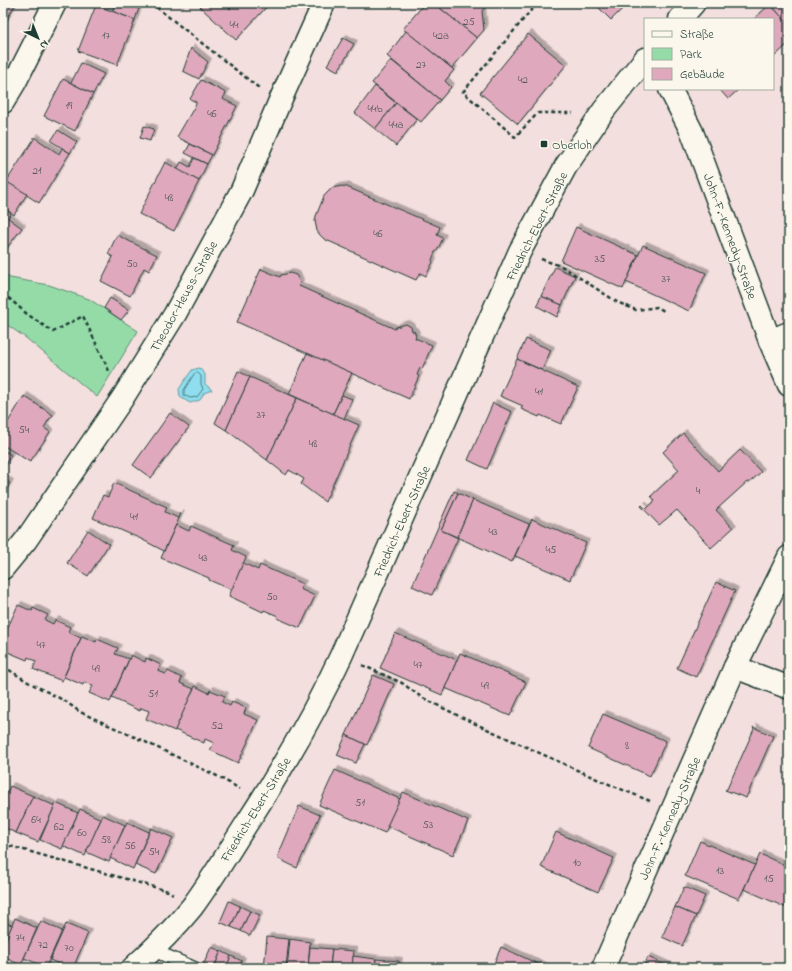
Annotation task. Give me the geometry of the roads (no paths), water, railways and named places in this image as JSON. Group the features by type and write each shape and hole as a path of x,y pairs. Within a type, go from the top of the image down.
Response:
{"street":[{"path":"3,102 15,82 55,3"},
{"name":"Theodor-Heuss-Straße","path":"3,568 26,540 122,399 175,314 242,190 278,103 324,3"},
{"path":"681,18 694,3"},
{"name":"Friedrich-Ebert-Straße","path":"133,968 153,950 177,924 206,888 297,742 320,700 341,656 520,251 566,166 604,110 644,60"},
{"name":"John-F.-Kennedy-Straße","path":"671,90 692,132 779,337 789,385"},
{"name":"John-F.-Kennedy-Straße","path":"604,968 735,668 789,557"},
{"path":"735,668 787,687 789,686"}],"lane":[{"path":"153,950 194,968"}],"water":[{"path":"199,368 205,374 205,384 212,390 204,393 200,400 190,403 180,397 179,389 192,370"}],"place":[{"name":"Oberloh","path":"544,144"}]}
